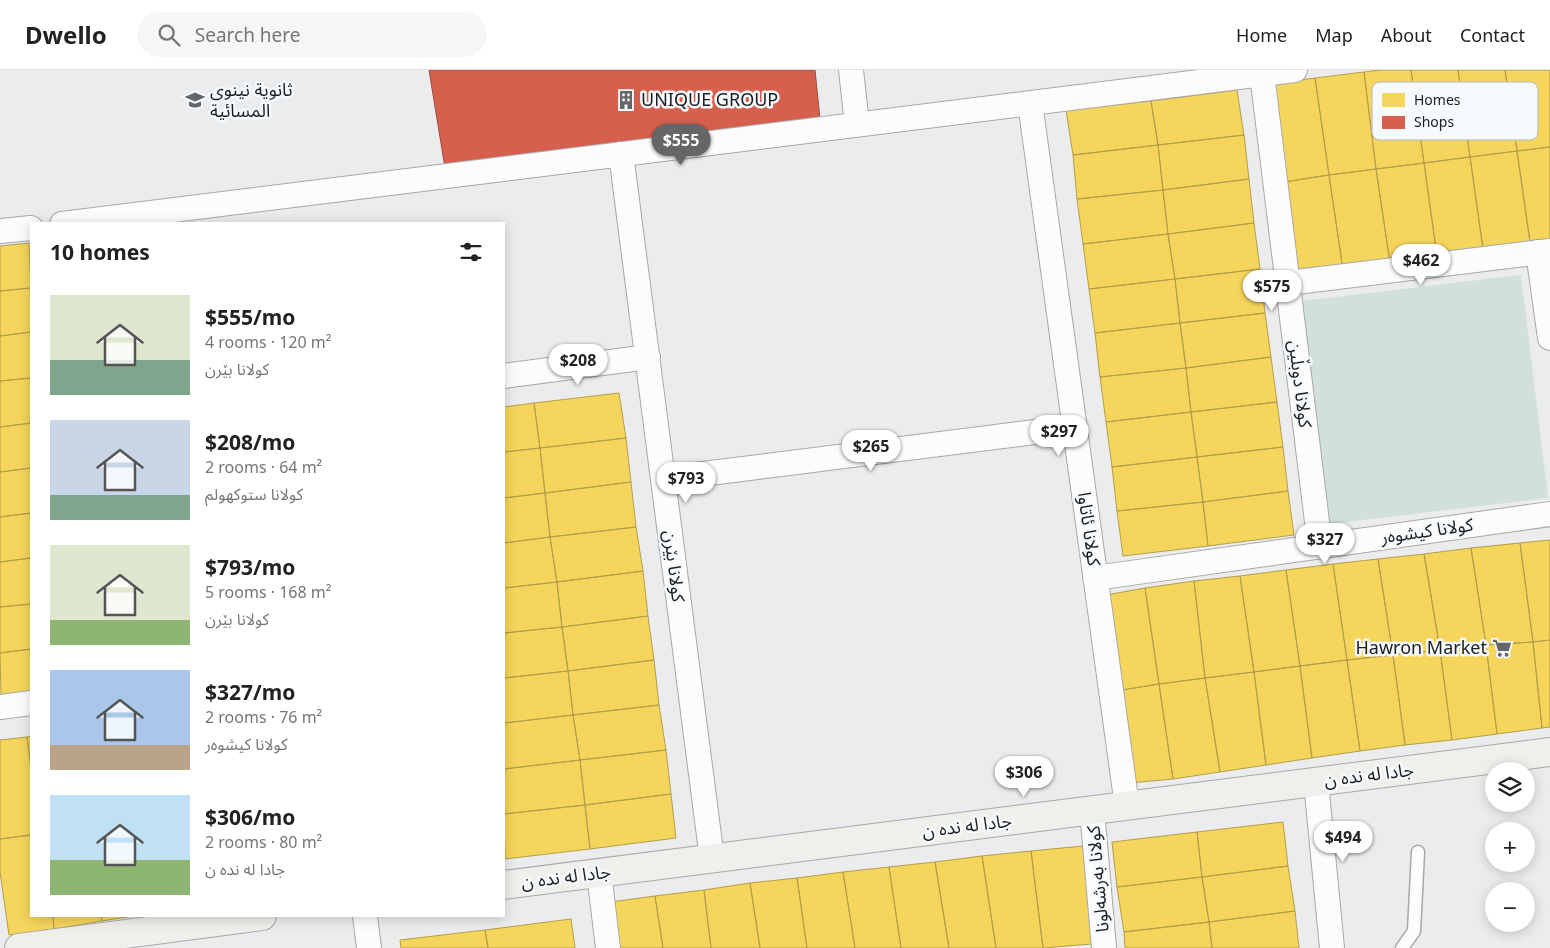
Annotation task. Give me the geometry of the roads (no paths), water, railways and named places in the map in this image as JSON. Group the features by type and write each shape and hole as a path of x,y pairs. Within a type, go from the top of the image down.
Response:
{"street":[{"path":"851,70 857,124"},
{"path":"91,222 150,218 621,154 1295,70"},
{"name":"كولانا دوبڵین","path":"1262,74 1320,546"},
{"name":"كولانا ئاتاوا","path":"1030,103 1127,806"},
{"name":"كولانا بێرن","path":"621,154 712,859"},
{"path":"0,232 30,228"},
{"path":"1288,284 1544,251 1550,338"},
{"path":"505,376 648,357"},
{"path":"663,479 1075,427"},
{"name":"كولانا كیشوه‌ر","path":"1095,578 1550,514"},
{"path":"0,707 30,703"},
{"name":"جادا له نده ن","path":"505,885 1550,752"},
{"path":"1316,782 1332,948"},
{"name":"كولانا به‌رشه‌لونا","path":"1092,810 1104,948"},
{"path":"599,873 608,948"},
{"path":"19,948 254,917"},
{"path":"365,917 369,948"}],"lane":[{"path":"1402,948 1414,931 1418,852"}],"place":[{"name":"ثانوية نينوى المسائية","path":"195,100"},
{"name":"UNIQUE GROUP","path":"626,100"},
{"name":"Hawron Market","path":"1502,648"}]}
